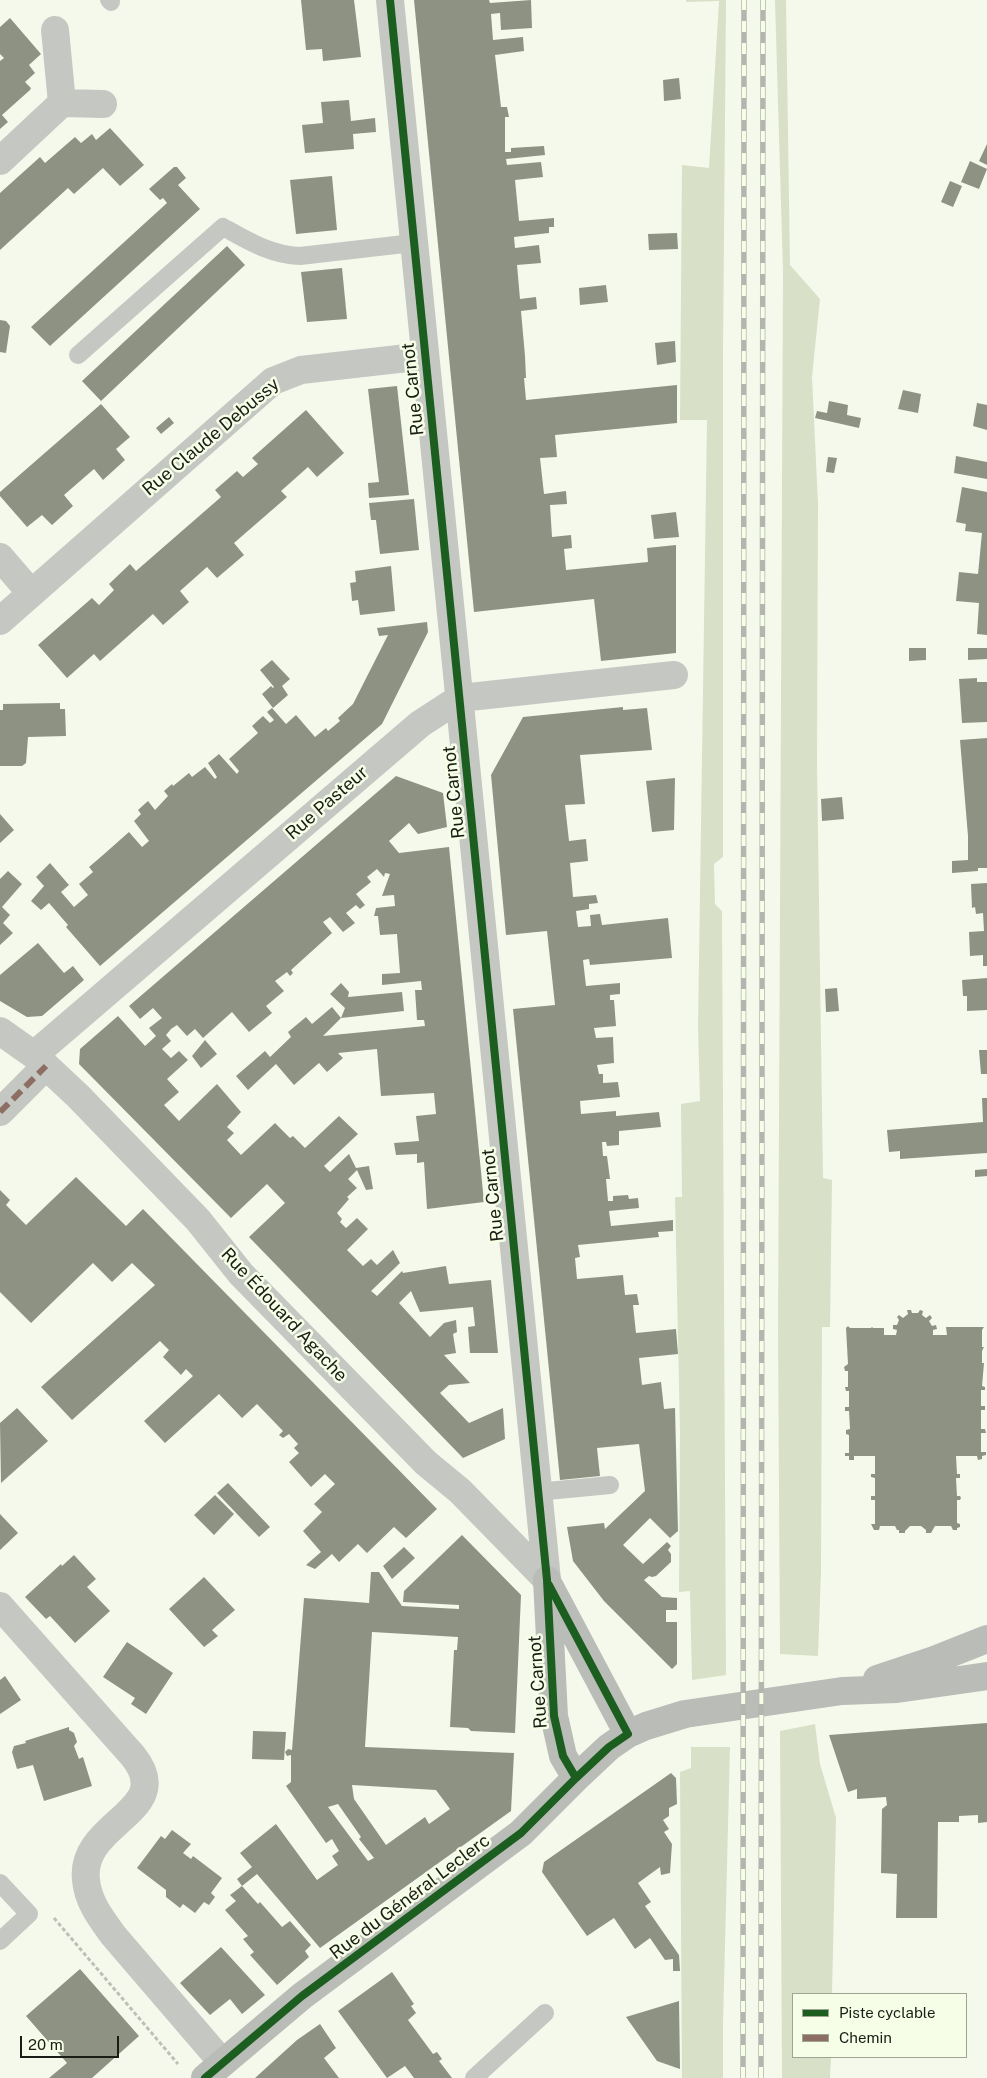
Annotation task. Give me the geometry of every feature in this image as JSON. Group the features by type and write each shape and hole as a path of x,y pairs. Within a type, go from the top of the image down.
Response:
{"main road":[{"name":"Rue Carnot","path":"547,1580 628,1734"},
{"name":"Rue Carnot","path":"547,1580 554,1716 563,1756 576,1778"},
{"path":"831,1693 934,1660 987,1639"},
{"path":"831,1693 897,1688 987,1676"},
{"name":"Rue du Général Leclerc","path":"204,2070 521,1833 609,1747 628,1734 664,1719 685,1714 831,1693"}],"street":[{"name":"Rue Carnot","path":"390,0 547,1580"},
{"path":"55,30 62,103"},
{"path":"0,161 62,103 103,104"},
{"name":"Rue Claude Debussy","path":"0,620 273,381 301,370 425,356"},
{"path":"0,557 31,593"},
{"name":"Rue Pasteur","path":"0,1112 40,1060 406,736 436,712 460,698 674,675"},
{"name":"Rue Édouard Agache","path":"0,1031 40,1060 78,1096 198,1220 241,1274 426,1463 460,1491 547,1580"},
{"path":"0,1606 132,1756 143,1771 145,1782 143,1795 137,1804 99,1839 91,1851 86,1866 89,1895 97,1912 204,2070"}],"lane":[{"path":"78,355 222,227 271,252 285,255 300,256 413,243"},
{"path":"537,1492 610,1485"},
{"path":"0,1883 29,1914 0,1941"},
{"path":"474,2078 545,2013"}],"path":[{"path":"51,1915 204,2070"}],"green space":[{"path":"686,0 726,0 723,353 723,857 714,864 715,904 722,911 726,1675 692,1680 690,1591 679,1592 680,1432 675,1197 682,1197 681,1104 700,1101 698,1027 707,420 680,420 682,165 709,168 719,1 686,2"},
{"path":"775,0 786,0 790,265 820,299 812,377 818,504 817,763 823,1178 832,1180 830,1327 822,1327 821,1572 818,1656 780,1654 778,1330 783,272"},
{"path":"815,1724 820,1764 836,1818 832,1993 792,1993 792,2058 831,2058 830,2078 782,2078 780,1731"},
{"path":"691,1747 730,1747 723,2078 682,2078 680,1772 691,1768"}],"building":[{"path":"301,0 354,0 361,57 323,61 322,49 306,50"},
{"path":"414,0 489,0 490,3 531,0 532,28 501,30 500,13 491,14 493,40 523,37 524,51 495,55 501,107 507,107 509,117 505,117 505,152 511,152 511,148 544,146 545,155 506,159 507,165 541,162 543,177 515,180 519,221 554,218 554,227 549,227 549,233 514,237 515,248 539,245 541,263 517,265 520,299 536,297 537,309 521,311 526,400 677,385 677,423 555,435 557,457 540,458 544,494 566,491 567,504 550,505 552,537 571,535 572,548 564,549 566,570 648,562 647,548 676,545 676,653 601,661 594,599 474,612"},
{"path":"10,18 41,54 29,65 35,73 25,82 31,88 30,90 2,115 8,122 0,129 0,61 4,58 0,54 0,27"},
{"path":"679,78 681,99 664,101 663,80"},
{"path":"349,100 351,121 375,118 376,132 353,134 354,149 305,153 302,125 323,123 321,102"},
{"path":"110,128 144,165 120,186 103,168 74,194 68,188 0,250 0,193 40,157 45,163 75,137 81,143 92,134 96,140"},
{"path":"987,144 987,165 979,161"},
{"path":"970,161 987,169 979,189 961,182"},
{"path":"174,167 177,167 186,178 178,185 200,209 50,346 31,327 167,203 163,198 160,200 149,189"},
{"path":"332,176 337,230 296,234 290,180"},
{"path":"950,181 962,186 953,207 941,202"},
{"path":"677,233 678,249 649,250 648,234"},
{"path":"227,246 245,265 101,401 82,381"},
{"path":"342,268 347,319 307,322 301,272"},
{"path":"606,285 608,302 580,305 579,288"},
{"path":"0,320 6,321 10,326 6,353 0,352"},
{"path":"675,341 676,362 657,365 655,343"},
{"path":"397,386 409,495 369,498 368,483 379,482 368,389"},
{"path":"903,390 921,394 918,413 898,409"},
{"path":"829,401 848,405 847,415 861,418 859,428 815,418 817,411 827,413"},
{"path":"977,403 987,405 987,430 973,426"},
{"path":"101,404 130,437 116,449 125,460 103,480 94,469 64,495 73,506 52,525 42,515 27,527 0,496 0,492"},
{"path":"306,410 344,453 317,477 308,467 281,491 287,497 234,543 244,555 217,578 207,567 180,591 189,602 163,625 153,614 100,661 94,654 67,678 38,645 92,598 99,605 114,590 109,584 130,564 136,571 221,497 215,490 237,471 243,477 258,464 252,458"},
{"path":"169,417 174,423 161,434 156,428"},
{"path":"956,456 987,462 987,479 954,473"},
{"path":"828,457 837,458 834,473 826,472"},
{"path":"962,487 987,492 987,635 977,634 979,603 956,601 959,572 978,574 982,533 965,531 966,524 956,522"},
{"path":"414,499 419,550 380,554 376,520 371,520 369,503"},
{"path":"676,512 679,537 654,539 651,515"},
{"path":"391,566 395,611 360,615 358,600 352,601 350,583 356,582 355,571"},
{"path":"427,622 428,632 382,724 100,966 66,927 68,925 49,903 41,910 31,901 44,886 36,877 50,863 69,885 61,892 74,907 88,895 79,884 93,872 89,867 129,832 142,847 149,841 134,821 141,814 138,810 148,801 155,810 168,796 164,791 189,773 192,777 205,767 215,779 217,777 208,763 219,754 237,774 239,771 229,759 258,733 252,726 263,716 270,723 274,720 267,712 272,708 286,724 296,715 315,737 326,728 328,731 340,721 338,718 353,704 388,635 379,636 377,628"},
{"path":"909,648 926,648 926,660 909,661"},
{"path":"968,648 987,648 987,659 968,660"},
{"path":"272,660 290,679 282,686 288,695 273,708 262,694 271,686 274,687 260,670"},
{"path":"977,678 977,682 987,682 987,722 962,723 959,679"},
{"path":"60,703 60,709 65,709 66,736 28,737 26,763 22,766 0,766 0,710 3,710 3,704"},
{"path":"623,707 623,710 647,708 652,750 580,755 585,804 565,805 569,841 586,839 588,861 570,863 573,897 596,895 598,903 589,904 589,909 576,911 578,927 591,926 590,915 600,914 602,925 668,918 672,958 590,965 589,959 583,960 586,986 620,983 620,994 610,995 610,1000 614,1000 616,1026 594,1028 596,1038 613,1037 614,1063 597,1065 599,1074 603,1074 603,1083 618,1082 620,1097 580,1101 581,1114 616,1111 616,1116 659,1112 661,1127 619,1131 619,1145 607,1146 606,1142 602,1142 603,1156 607,1156 610,1179 606,1179 608,1201 613,1201 613,1196 628,1195 629,1199 638,1198 639,1208 609,1211 611,1226 673,1220 673,1231 658,1232 659,1237 578,1245 580,1257 575,1258 577,1279 623,1275 625,1295 637,1294 639,1305 633,1305 636,1333 676,1329 678,1354 639,1358 642,1385 661,1382 664,1409 675,1408 678,1531 670,1538 650,1518 623,1545 643,1564 667,1542 671,1546 668,1550 671,1554 671,1562 656,1576 649,1576 644,1580 662,1597 677,1598 677,1610 666,1610 666,1622 677,1622 677,1664 672,1669 604,1601 573,1561 567,1527 604,1523 605,1529 645,1491 639,1444 597,1448 600,1476 560,1480 513,1009 555,1005 547,931 506,935 491,775 523,717"},
{"path":"987,738 987,868 978,868 978,871 952,873 952,861 968,860 968,836 960,740"},
{"path":"396,776 443,793 447,827 418,834 409,823 389,841 399,853 449,847 484,1202 427,1209 424,1162 417,1163 417,1154 396,1155 394,1143 419,1141 416,1116 436,1114 434,1093 381,1096 377,1049 338,1053 343,1058 327,1072 319,1063 294,1085 276,1064 248,1090 236,1076 265,1051 270,1057 291,1037 288,1032 306,1017 312,1024 332,1007 341,1018 323,1036 425,1026 424,1020 417,1020 415,990 422,990 421,981 382,985 382,974 400,973 397,934 380,935 378,916 374,916 376,908 395,906 394,895 382,896 390,874 385,873 384,877 377,869 367,877 371,882 356,894 365,905 360,909 356,905 346,913 355,923 343,932 330,917 323,922 332,933 291,970 293,973 290,976 287,972 275,981 284,991 266,1006 272,1013 249,1032 232,1012 203,1038 195,1029 187,1036 177,1025 171,1029 166,1035 171,1041 162,1049 171,1058 179,1051 188,1060 167,1079 179,1092 164,1105 179,1121 217,1084 241,1112 227,1127 234,1133 227,1140 241,1155 275,1123 290,1138 293,1136 305,1148 339,1116 358,1134 324,1166 330,1172 349,1154 356,1168 369,1166 373,1189 366,1190 357,1170 348,1179 357,1188 347,1197 349,1199 337,1213 342,1219 340,1222 346,1228 357,1218 368,1229 347,1250 363,1266 371,1259 377,1265 393,1250 400,1263 371,1291 377,1296 402,1271 403,1273 446,1266 449,1284 491,1280 498,1353 470,1353 468,1327 475,1326 473,1307 420,1312 411,1291 399,1303 430,1337 444,1323 456,1320 457,1332 453,1334 456,1353 444,1355 470,1383 449,1385 440,1393 469,1423 503,1408 505,1439 463,1458 249,1237 285,1203 267,1184 231,1218 79,1064 80,1049 118,1016 145,1046 156,1036 149,1028 162,1018 153,1008 140,1019 129,1006"},
{"path":"675,778 674,830 652,832 646,781"},
{"path":"842,797 844,819 822,821 821,799"},
{"path":"0,814 14,830 0,843"},
{"path":"8,871 22,884 2,907 10,915 3,923 13,933 0,945 0,879"},
{"path":"987,883 987,966 983,966 983,955 970,956 969,932 984,931 983,913 976,914 975,907 972,908 971,884"},
{"path":"38,943 64,973 73,966 84,980 42,1016 27,1017 0,1001 0,975"},
{"path":"987,978 987,1010 967,1011 967,996 963,996 962,980"},
{"path":"341,983 349,992 348,997 402,992 404,1011 341,1018 345,1008 330,994"},
{"path":"837,988 839,1011 826,1012 825,989"},
{"path":"205,1040 217,1054 201,1068 192,1056"},
{"path":"979,1050 987,1050 987,1074 981,1074"},
{"path":"982,1098 987,1098 987,1153 900,1159 900,1151 889,1152 887,1130 983,1122"},
{"path":"987,1169 987,1176 975,1177 975,1170"},
{"path":"76,1177 126,1226 143,1209 437,1509 406,1538 394,1527 367,1553 358,1544 339,1562 332,1554 315,1569 306,1565 321,1552 303,1531 322,1512 314,1504 335,1484 325,1474 311,1487 289,1462 299,1453 294,1448 298,1444 289,1434 283,1438 279,1435 283,1431 257,1404 242,1418 219,1394 165,1443 144,1421 193,1376 186,1369 181,1375 163,1357 169,1350 160,1341 72,1420 41,1387 155,1285 132,1263 112,1282 93,1263 31,1323 0,1292 0,1190 10,1200 6,1205 26,1225"},
{"path":"907,1310 911,1310 912,1313 918,1313 920,1310 923,1311 922,1315 926,1318 930,1315 932,1318 929,1321 932,1326 936,1325 937,1329 933,1330 933,1335 947,1335 946,1327 984,1327 982,1330 982,1347 984,1347 982,1363 984,1363 982,1386 985,1387 985,1390 981,1390 981,1406 985,1406 985,1410 981,1410 981,1429 985,1429 986,1433 981,1433 981,1452 986,1452 986,1455 978,1460 977,1456 956,1456 957,1474 960,1474 960,1478 956,1478 957,1496 961,1498 957,1500 957,1523 960,1524 960,1527 957,1530 953,1530 951,1526 935,1526 931,1533 926,1533 926,1530 921,1526 910,1526 905,1533 899,1533 895,1526 880,1526 879,1530 874,1530 871,1524 875,1524 875,1500 871,1500 871,1496 875,1496 875,1478 871,1477 871,1474 875,1474 875,1456 854,1456 854,1460 849,1460 849,1456 845,1456 845,1453 849,1453 849,1435 846,1434 846,1430 850,1429 849,1411 845,1411 845,1407 849,1407 849,1391 846,1391 845,1387 848,1387 848,1371 845,1371 844,1367 848,1364 846,1328 848,1326 850,1328 884,1328 884,1335 896,1335 897,1330 893,1329 893,1325 897,1325 899,1320 897,1317 899,1315 903,1318 908,1314"},
{"path":"17,1408 48,1441 1,1483 0,1423"},
{"path":"228,1483 270,1527 259,1537 217,1493"},
{"path":"215,1495 234,1514 214,1535 194,1515"},
{"path":"0,1514 18,1533 0,1550"},
{"path":"462,1535 521,1595 515,1733 471,1731 468,1728 450,1727 454,1650 457,1650 458,1637 372,1632 365,1747 514,1753 511,1811 320,1948 257,1874 242,1886 237,1879 252,1867 240,1853 276,1824 317,1880 338,1865 332,1856 339,1851 332,1839 326,1843 286,1786 291,1782 291,1755 287,1756 285,1752 288,1749 292,1750 304,1598 369,1603 371,1572 379,1572 402,1606 459,1609 459,1605 403,1602 404,1591","holes":["352,1785 436,1790 450,1809 429,1824 425,1817 386,1845 354,1799","338,1804 361,1837 359,1839 374,1858 368,1861 328,1807"]},
{"path":"404,1547 415,1558 392,1579 383,1566"},
{"path":"74,1555 96,1579 87,1587 110,1611 75,1643 50,1616 46,1619 25,1597 61,1564 62,1566"},
{"path":"204,1577 235,1610 212,1630 218,1636 204,1647 169,1609"},
{"path":"127,1642 173,1673 146,1714 131,1704 135,1698 103,1677"},
{"path":"5,1676 21,1700 0,1714 0,1680"},
{"path":"987,1723 987,1822 978,1823 978,1815 959,1816 959,1822 938,1822 937,1918 896,1918 897,1874 881,1873 882,1809 887,1805 886,1797 857,1799 857,1789 848,1792 829,1735"},
{"path":"69,1727 69,1730 74,1733 77,1742 74,1746 79,1759 83,1757 92,1786 44,1801 33,1765 17,1769 12,1752 14,1746"},
{"path":"253,1731 286,1732 284,1760 252,1759"},
{"path":"671,1773 676,1778 677,1804 669,1808 669,1816 663,1820 669,1829 664,1832 672,1844 670,1873 661,1875 660,1867 638,1883 651,1902 645,1906 679,1955 680,1971 673,1971 673,1959 665,1960 650,1938 635,1949 614,1918 587,1936 542,1872 544,1862"},
{"path":"172,1830 191,1844 183,1853 191,1859 193,1856 222,1878 211,1893 215,1897 209,1905 204,1902 195,1913 183,1904 180,1908 166,1897 166,1890 137,1868 161,1836 165,1839"},
{"path":"242,1886 258,1904 260,1902 282,1927 290,1921 311,1945 305,1951 309,1957 277,1985 250,1955 254,1952 243,1939 248,1936 225,1910 236,1901 230,1895"},
{"path":"221,1947 265,1995 242,2014 230,1999 210,2015 180,1983"},
{"path":"80,1969 139,2036 92,2078 49,2078 67,2063 26,2016"},
{"path":"392,1972 414,2004 411,2006 416,2013 408,2020 433,2054 437,2052 442,2059 439,2061 452,2078 414,2078 405,2066 387,2078 338,2011"},
{"path":"679,2001 680,2069 657,2061 626,2017"},
{"path":"320,2024 336,2048 324,2058 339,2078 255,2078 297,2040"}],"railway":[{"path":"743,2078 744,0"},
{"path":"761,2078 763,0"}],"marked path":[{"path":"0,1112 46,1066"}],"cycle path":[{"path":"390,0 547,1580 554,1716 563,1756 576,1778"},
{"path":"205,2078 302,1996 521,1833 609,1747 628,1734 549,1585"}]}
